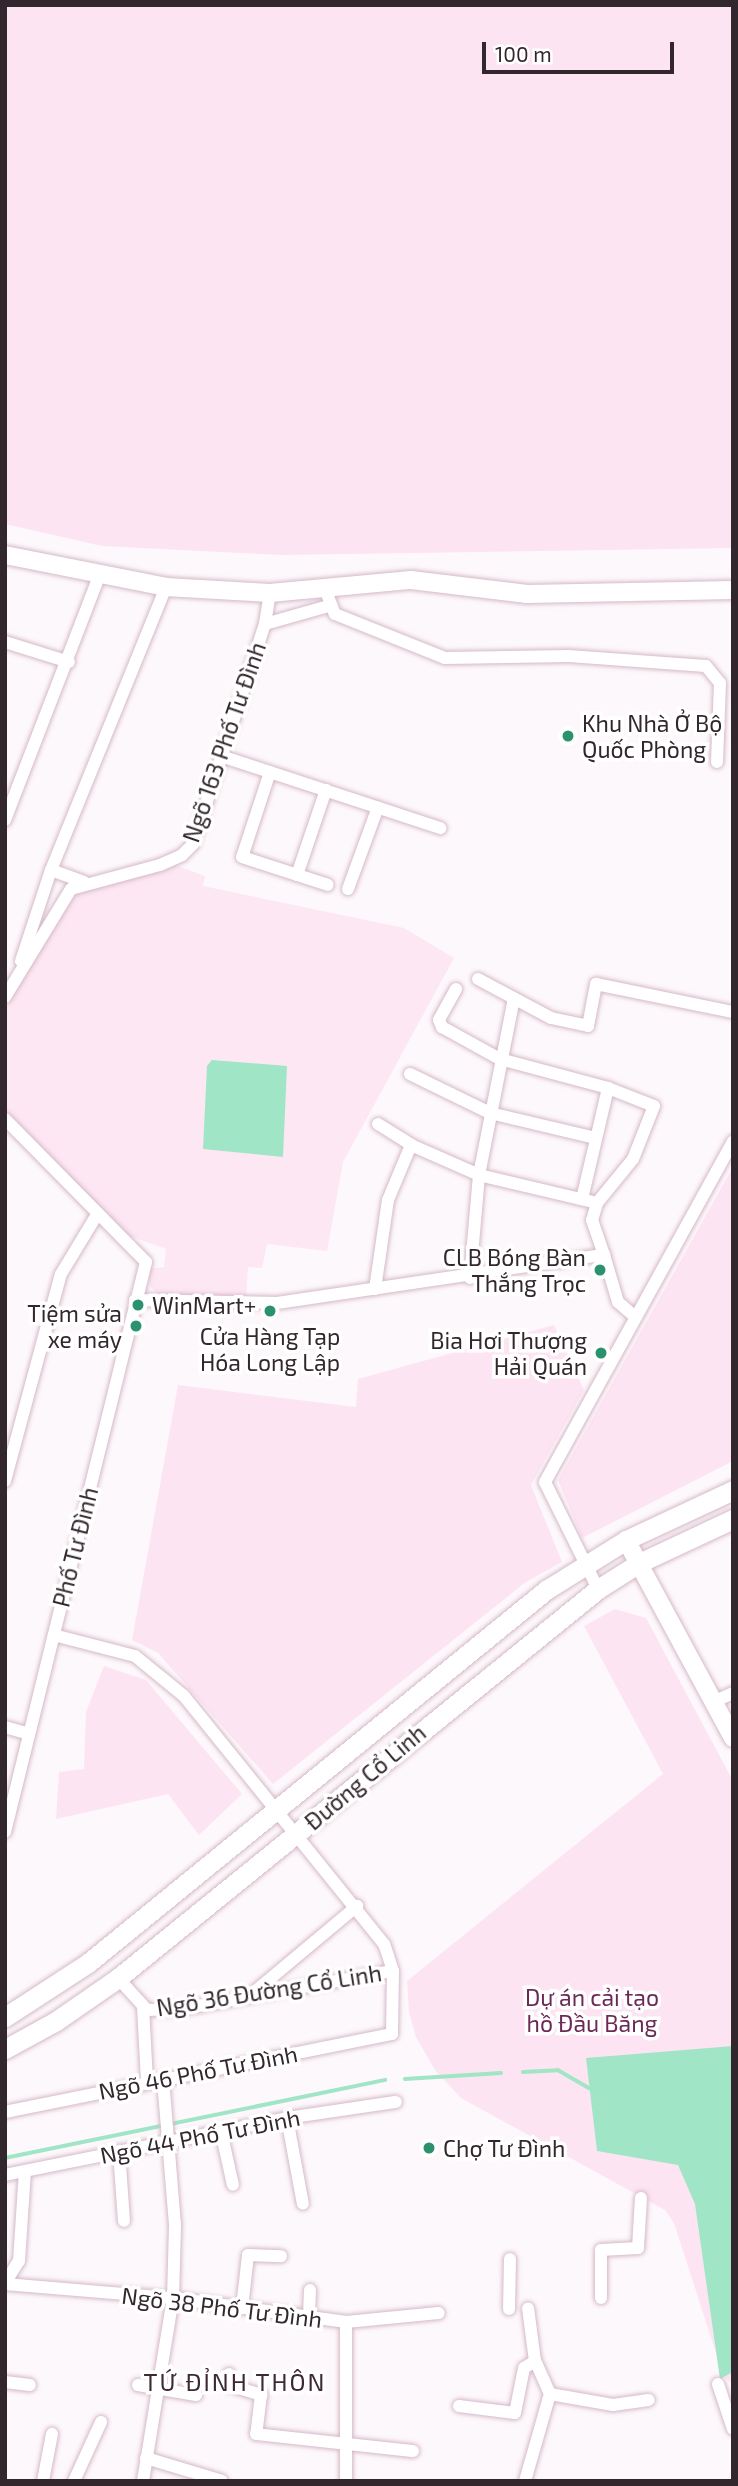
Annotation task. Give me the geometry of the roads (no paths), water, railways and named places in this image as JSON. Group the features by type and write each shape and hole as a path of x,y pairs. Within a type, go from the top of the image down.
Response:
{"main road":[{"name":"Đường Cổ Linh","path":"5,2017 88,1963 469,1650 583,1564 626,1540 733,1490"},
{"name":"Đường Cổ Linh","path":"5,2049 56,2021 118,1978 598,1589 639,1563 733,1519"}],"street":[{"path":"5,555 99,577 166,587 270,593 411,580 527,594 733,590"},
{"path":"5,820 69,662 99,577"},
{"path":"324,586 328,606 335,614 379,634 445,658 569,656 706,666 720,683 717,762"},
{"path":"18,974 29,930 51,870 166,587"},
{"name":"Ngõ 163 Phố Tư Đình","path":"83,882 147,869 187,852 195,840 265,624 270,593"},
{"path":"265,624 328,606"},
{"path":"5,642 69,662"},
{"path":"221,755 440,828"},
{"path":"270,772 242,857 328,885"},
{"path":"297,875 326,790"},
{"path":"348,889 378,807"},
{"path":"5,997 62,900 83,882 51,870"},
{"path":"478,979 551,1018 588,1026 596,984 733,1012"},
{"path":"456,989 440,1024 500,1059 608,1088 654,1106 633,1159 597,1203 592,1220 618,1302 634,1316"},
{"path":"470,1278 479,1175 514,998"},
{"path":"410,1074 490,1113 596,1138"},
{"path":"582,1199 608,1088"},
{"path":"5,1119 98,1213 61,1274 5,1481"},
{"path":"378,1124 411,1145 479,1175 597,1203"},
{"path":"598,1589 583,1564 545,1482 634,1316 733,1142"},
{"path":"375,1289 388,1199 411,1145"},
{"name":"Phố Tư Đình","path":"5,1832 10,1795 29,1734 146,1262 98,1213"},
{"path":"135,1300 277,1303 470,1278 604,1255"},
{"path":"626,1540 733,1738"},
{"path":"54,1635 124,1651 156,1669 184,1696 357,1906 384,1944 393,1971"},
{"path":"713,1702 733,1693"},
{"path":"5,1727 29,1734"},
{"path":"251,1995 357,1906"},
{"name":"Ngõ 36 Đường Cổ Linh","path":"118,1978 143,2007 181,2009 393,1971"},
{"name":"Ngõ 46 Phố Tư Đình","path":"5,2112 163,2078 392,2035 393,1971"},
{"path":"143,2007 147,2082"},
{"path":"143,2481 173,2298 175,2225 163,2078"},
{"name":"Ngõ 44 Phố Tư Đình","path":"5,2175 169,2138 396,2102"},
{"path":"287,2118 303,2204"},
{"path":"222,2131 233,2185"},
{"path":"119,2151 124,2221"},
{"path":"5,2284 19,2261 25,2171"},
{"path":"601,2298 601,2250 638,2248 640,2198"},
{"path":"242,2308 248,2255 281,2256"},
{"path":"509,2309 510,2259"},
{"name":"Ngõ 38 Phố Tư Đình","path":"5,2284 173,2298 346,2322 439,2313"},
{"path":"309,2317 310,2290"},
{"path":"525,2481 551,2394 535,2361 528,2308"},
{"path":"346,2322 346,2481"},
{"path":"459,2406 515,2413 524,2368 535,2361"},
{"path":"229,2374 229,2385 261,2395 256,2434 413,2451"},
{"path":"5,2382 30,2385"},
{"path":"718,2384 733,2429"},
{"path":"138,2385 196,2395"},
{"path":"551,2394 613,2405 649,2400"},
{"path":"74,2481 101,2422"},
{"path":"43,2481 52,2434"},
{"path":"146,2458 222,2481"}],"waterway":[{"path":"523,2072 558,2070 589,2088"},
{"path":"405,2079 501,2073"},
{"path":"5,2158 385,2080"}],"place":[{"name":"Khu Nhà Ở Bộ Quốc Phòng","path":"568,736"},
{"name":"CLB Bóng Bàn Thắng Trọc","path":"600,1270"},
{"name":"WinMart+","path":"138,1305"},
{"name":"Cửa Hàng Tạp Hóa Long Lập","path":"270,1311"},
{"name":"Tiệm sửa xe máy","path":"136,1326"},
{"name":"Bia Hơi Thượng Hải Quán","path":"601,1353"},
{"name":"Chợ Tư Đình","path":"429,2148"}],"district":[{"name":"TỨ ĐỈNH THÔN","path":"235,2382"}],"park label":[{"name":"Dự án cải tạo hồ Đầu Băng","path":"592,2010"}]}
